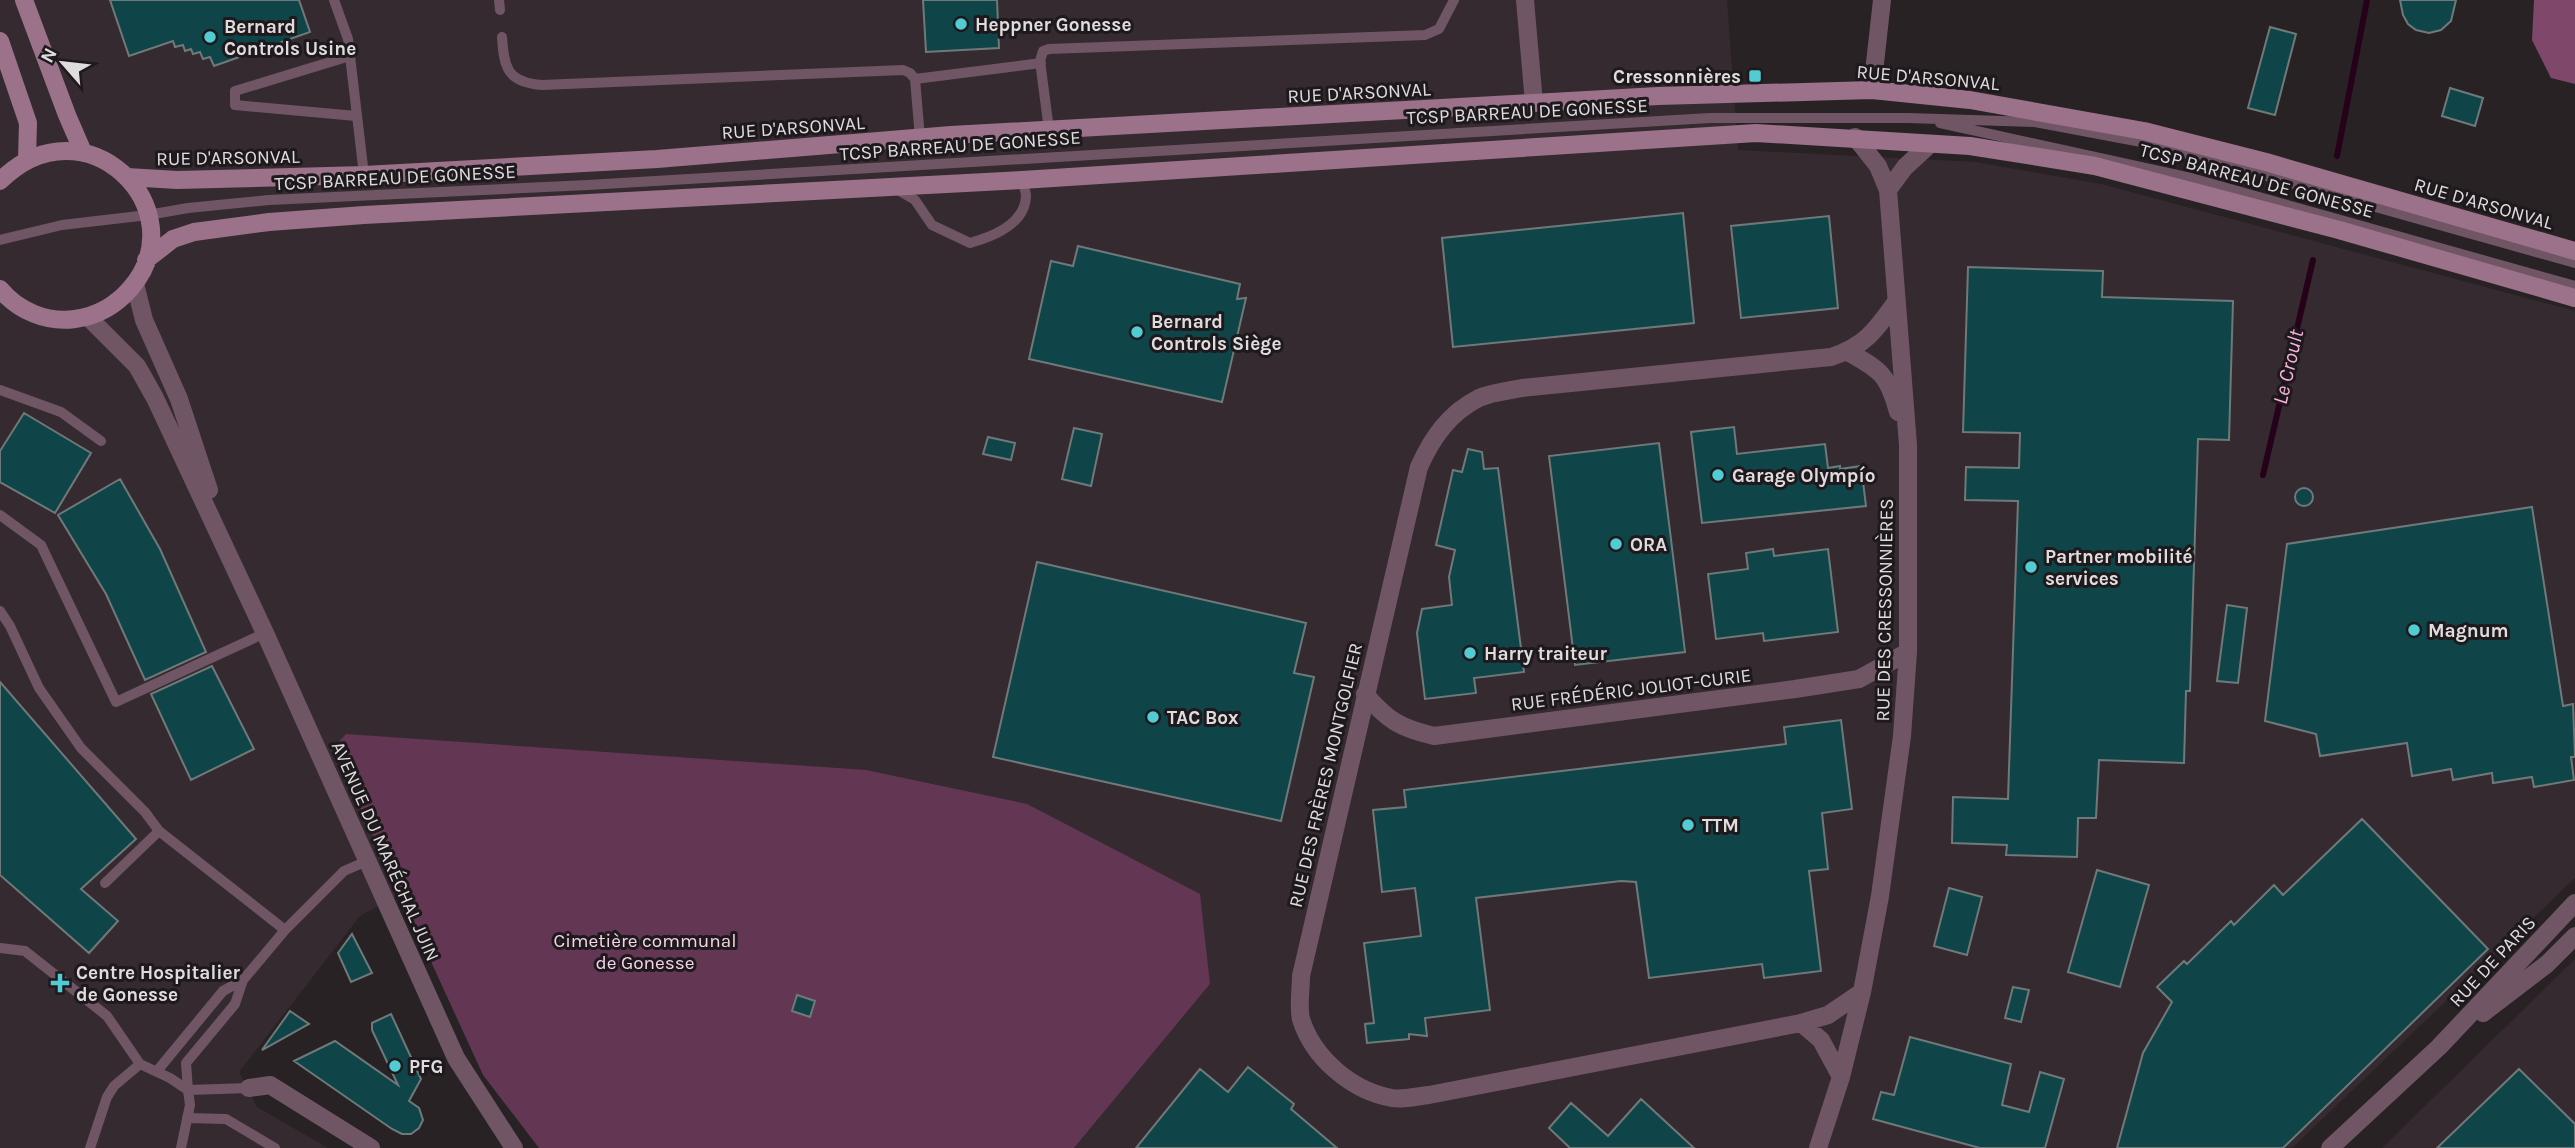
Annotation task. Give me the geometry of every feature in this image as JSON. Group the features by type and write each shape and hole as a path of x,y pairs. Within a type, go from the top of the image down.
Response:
{"main road":[{"path":"24,0 83,152"},
{"path":"0,41 28,123 27,159"},
{"name":"RUE D'ARSONVAL","path":"127,177 177,180 363,175 657,159 1049,130 1764,91 1872,90 1970,100 2144,131 2266,162 2575,251"},
{"path":"146,260 173,239 194,232 269,222 1022,180 1734,134 1855,138 1970,146 2095,166 2339,230 2575,298"},
{"path":"0,181 27,159 45,153 64,150 100,157 127,177 140,195 148,215 150,238 146,260 135,284 122,299 106,310 88,317 66,320 44,318 24,310 0,289"}],"street":[{"path":"1525,0 1534,103"},
{"path":"1872,90 1882,0"},
{"name":"RUE DES CRESSONNIÈRES","path":"1818,1148 1841,1077 1862,992 1880,897 1902,736 1908,652 1908,445 1888,190 1878,166 1855,138"},
{"path":"1888,190 1905,167 1929,145"},
{"name":"AVENUE DU MARÉCHAL JUIN","path":"135,284 144,320 179,399 233,564"},
{"name":"RUE DES FRÈRES MONTGOLFIER","path":"1862,992 1828,1015 1801,1023 1429,1095 1395,1099 1372,1093 1331,1066 1318,1052 1300,1017 1301,976 1419,467 1429,443 1454,414 1481,397 1522,387 1831,357 1861,344 1896,302"},
{"name":"AVENUE DU MARÉCHAL JUIN","path":"88,317 137,366 155,398 265,633 456,1058 514,1148"},
{"path":"1847,352 1880,371 1892,390 1908,445"},
{"name":"RUE FRÉDÉRIC JOLIOT-CURIE","path":"1365,694 1384,716 1408,730 1434,736 1859,679 1908,652"},
{"name":"RUE DE PARIS","path":"2330,1148 2439,1047 2575,903"},
{"name":"RUE DE PARIS","path":"2439,1047 2547,964 2575,936"},
{"path":"1801,1023 1821,1040 1841,1077"},
{"path":"249,1088 270,1085 371,1148"}],"lane":[{"path":"334,0 348,39 363,175"},
{"path":"1049,130 1041,63 1043,51 1049,49 1425,35 1439,29 1454,0"},
{"path":"502,37 504,65 514,77 527,84 903,70 911,73 915,79 920,138"},
{"path":"350,56 235,92 235,105 356,116"},
{"path":"915,79 1041,63"},
{"name":"TCSP BARREAU DE GONESSE","path":"0,240 62,225 269,200 589,185 1710,118 1926,119 2035,122 2152,144 2575,263"},
{"name":"TCSP BARREAU DE GONESSE","path":"1926,119 2191,178 2575,286"},
{"path":"892,186 915,200 932,225 970,243 989,237 1015,222 1026,197 1022,180"},
{"path":"0,390 61,412 101,441"},
{"path":"0,515 41,545 116,702 265,633"},
{"path":"0,611 10,626 39,688 81,748 145,813 159,831 285,930"},
{"path":"105,883 159,831"},
{"path":"181,1148 190,1105 186,1063 235,1003 243,980 285,930 344,871 367,861"},
{"path":"0,948 25,951 107,1016 140,1064 188,1090 249,1088"},
{"path":"157,1071 223,991 243,980"},
{"path":"90,1148 107,1097 114,1086 140,1064"},
{"path":"187,1118 226,1119 275,1148"}],"shaded area":[{"path":"0,0 1727,0 1738,150 1975,162 2101,184 2575,311 2575,878 2292,1148 1074,1148 1210,984 333,748 401,894 360,916 239,1072 257,1107 328,1148 0,1148"},
{"path":"2534,0 2575,0 2575,84 2551,78 2532,40"},
{"path":"2575,959 2575,1148 2382,1148"}],"green space":[{"name":"Cimetière communal de Gonesse","path":"346,734 866,770 1027,804 1200,894 1210,984 1074,1148 539,1148 483,1075 333,748"}],"building":[{"name":"Bernard Controls Usine","path":"110,0 299,0 310,32 214,66 210,57 203,59 200,52 193,54 191,49 185,51 183,45 175,47 173,41 129,56"},
{"name":"Heppner Gonesse","path":"923,0 997,0 999,48 926,52"},
{"path":"2400,0 2456,0 2451,21 2441,30 2429,33 2416,30 2408,24"},
{"path":"2270,27 2296,34 2275,115 2248,108"},
{"path":"2450,88 2483,98 2475,126 2442,116"},
{"path":"1683,213 1694,323 1453,347 1442,238"},
{"path":"1829,216 1838,308 1741,318 1731,226"},
{"name":"Bernard Controls Siège","path":"1078,246 1240,284 1237,299 1246,298 1222,402 1029,359 1051,261 1073,266"},
{"path":"1968,267 2103,271 2102,297 2233,301 2229,440 2198,439 2190,691 2186,691 2184,763 2099,760 2096,818 2078,818 2077,857 2006,855 2007,845 1952,843 1953,797 2008,799 2018,501 1965,500 1966,467 2019,468 2020,433 1963,432"},
{"path":"24,413 91,453 55,513 0,482 0,451"},
{"path":"1734,427 1737,454 1825,444 1828,468 1861,466 1866,506 1702,523 1691,432"},
{"path":"1074,428 1102,434 1091,486 1062,479"},
{"path":"988,437 1015,443 1011,460 983,454"},
{"name":"ORA","path":"1659,443 1685,652 1575,665 1549,456"},
{"name":"Harry traiteur","path":"1468,449 1482,452 1484,469 1498,468 1524,672 1474,678 1476,693 1425,699 1417,633 1422,609 1452,605 1449,577 1455,550 1436,545 1453,470 1462,472"},
{"path":"120,479 160,549 206,652 145,680 106,594 58,515"},
{"path":"2304,488 2310,491 2313,497 2310,503 2304,506 2298,503 2295,497 2298,491"},
{"name":"Magnum","path":"2532,507 2563,706 2573,704 2575,757 2571,757 2574,780 2534,787 2532,777 2493,783 2492,773 2453,780 2451,769 2412,776 2407,743 2320,756 2316,734 2265,721 2287,544"},
{"path":"1773,549 1774,556 1828,549 1838,632 1764,641 1763,633 1716,639 1708,574 1748,569 1746,553"},
{"name":"TAC Box","path":"1037,562 1306,623 1294,673 1314,677 1281,821 993,757"},
{"path":"2227,605 2247,608 2238,683 2217,681"},
{"path":"212,666 254,749 191,780 151,694"},
{"path":"0,682 136,839 81,889 118,921 89,953 0,875"},
{"path":"1841,720 1852,809 1822,813 1828,869 1809,871 1821,971 1764,978 1762,964 1649,978 1636,882 1621,881 1476,898 1490,1010 1425,1018 1427,1036 1409,1034 1409,1039 1367,1043 1365,1024 1374,1023 1364,943 1421,936 1415,888 1382,892 1373,810 1406,807 1404,790 1786,744 1784,727"},
{"path":"2362,819 2488,949 2283,1148 2117,1148 2143,1053 2172,1002 2157,987 2184,961 2187,964 2231,921 2234,925 2274,885 2283,895"},
{"path":"2097,870 2149,885 2120,987 2068,972"},
{"path":"1949,888 1982,897 1967,955 1934,946"},
{"path":"352,934 372,973 351,982 338,953"},
{"path":"2013,987 2029,990 2021,1022 2005,1018"},
{"path":"797,995 815,1001 810,1017 792,1011"},
{"path":"290,1011 309,1024 262,1050"},
{"name":"PFG","path":"391,1014 421,1079 409,1101 419,1108 423,1120 419,1128 411,1134 402,1134 392,1129 294,1061 335,1041 398,1085 372,1030 372,1023"},
{"path":"1910,1037 2011,1064 2002,1105 2029,1112 2040,1072 2064,1079 2045,1148 1980,1148 1873,1119 1881,1092 1894,1095"},
{"path":"1248,1067 1294,1104 1291,1109 1337,1148 1136,1148 1200,1069 1228,1092"},
{"path":"2519,1069 2575,1124 2575,1148 2437,1148"},
{"path":"1641,1099 1694,1148 1570,1148 1549,1128 1571,1103 1608,1136"}],"waterway":[{"name":"Le Croult","path":"2337,156 2367,0"},
{"name":"Le Croult","path":"2263,475 2313,260"}],"place":[{"name":"Heppner Gonesse","path":"961,24"},
{"name":"Bernard Controls Usine","path":"210,37"},
{"name":"Cressonnières","path":"1755,76"},
{"name":"Bernard Controls Siège","path":"1137,332"},
{"name":"Garage Olympío","path":"1718,475"},
{"name":"ORA","path":"1616,544"},
{"name":"Partner mobilité services","path":"2031,567"},
{"name":"Magnum","path":"2414,630"},
{"name":"Harry traiteur","path":"1470,653"},
{"name":"TAC Box","path":"1153,717"},
{"name":"TTM","path":"1688,825"},
{"name":"Centre Hospitalier de Gonesse","path":"60,983"},
{"name":"PFG","path":"395,1066"}]}
